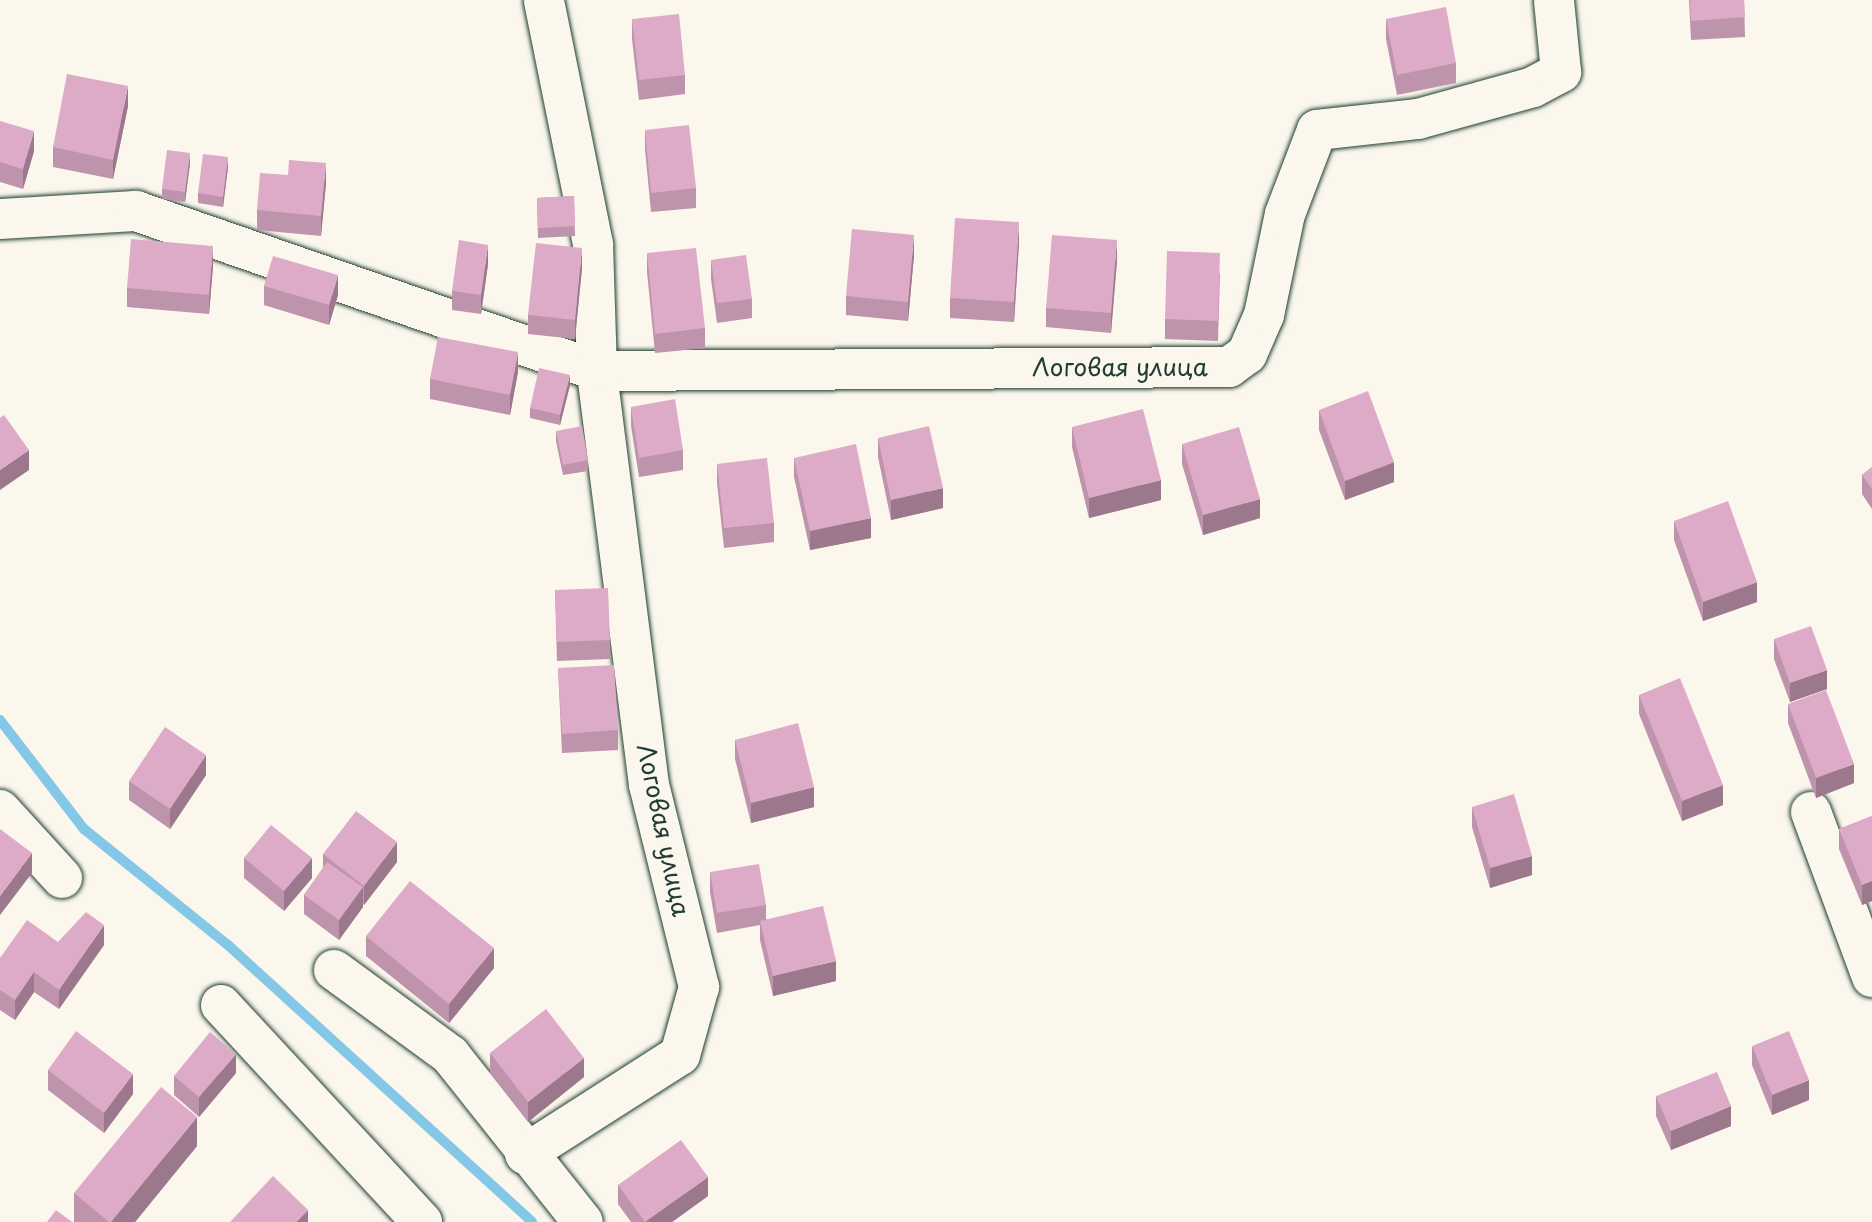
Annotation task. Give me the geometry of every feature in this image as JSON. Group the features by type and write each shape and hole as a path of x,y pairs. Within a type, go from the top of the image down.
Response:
{"street":[{"name":"Логовая улица","path":"525,1154 680,1055 699,987 649,785 597,371 593,244 544,0"},
{"name":"Логовая улица","path":"0,219 136,211 597,371 1229,367 1247,354 1264,315 1285,214 1317,130 1418,119 1561,72 1554,0"},
{"path":"0,810 62,878"},
{"path":"1811,812 1872,977"},
{"path":"334,970 450,1055 525,1154 583,1222"},
{"path":"221,1005 422,1222"}],"building":[{"path":"1690,0 1744,0 1745,17 1691,21"},
{"path":"1446,7 1456,63 1397,75 1386,19"},
{"path":"679,14 685,75 639,80 632,19"},
{"path":"67,74 128,86 113,160 53,147"},
{"path":"0,121 34,131 23,169 0,162"},
{"path":"689,125 696,188 651,193 645,130"},
{"path":"167,150 190,153 185,192 162,189"},
{"path":"203,154 228,157 223,197 198,193"},
{"path":"289,160 326,163 321,216 257,210 260,173 288,175"},
{"path":"574,196 575,226 538,228 537,198"},
{"path":"955,218 1019,222 1014,302 950,298"},
{"path":"852,229 914,235 908,302 846,296"},
{"path":"1052,235 1117,240 1111,313 1046,308"},
{"path":"131,239 213,246 209,295 127,288"},
{"path":"459,240 488,245 481,295 452,291"},
{"path":"536,243 582,248 575,320 528,315"},
{"path":"696,248 705,328 655,334 647,253"},
{"path":"1167,251 1220,253 1218,321 1165,319"},
{"path":"746,255 752,299 717,303 711,260"},
{"path":"273,256 338,275 329,305 264,286"},
{"path":"438,337 518,352 510,395 430,379"},
{"path":"539,368 570,375 560,415 530,408"},
{"path":"1368,391 1394,462 1345,481 1319,410"},
{"path":"675,399 683,450 639,458 631,407"},
{"path":"1143,409 1161,480 1089,498 1072,427"},
{"path":"4,415 29,450 0,470 0,418"},
{"path":"582,426 588,460 563,465 556,431"},
{"path":"929,426 943,488 891,500 878,438"},
{"path":"1239,427 1260,499 1203,515 1182,444"},
{"path":"856,444 871,518 810,531 794,458"},
{"path":"767,458 774,523 724,528 717,464"},
{"path":"1872,467 1872,489 1862,475"},
{"path":"1728,501 1757,582 1703,602 1674,521"},
{"path":"608,588 610,640 557,642 555,590"},
{"path":"1811,626 1827,670 1790,683 1774,639"},
{"path":"614,665 618,730 562,734 558,668"},
{"path":"1680,678 1723,785 1682,801 1639,695"},
{"path":"1826,690 1854,764 1816,778 1788,704"},
{"path":"798,723 814,787 751,803 735,740"},
{"path":"165,727 206,755 170,809 129,781"},
{"path":"1514,794 1532,856 1490,868 1472,807"},
{"path":"356,811 397,842 364,886 323,854"},
{"path":"1872,816 1872,881 1862,885 1839,829"},
{"path":"271,825 312,858 284,891 244,858"},
{"path":"0,829 32,853 0,896"},
{"path":"327,862 363,887 339,920 304,895"},
{"path":"759,864 766,905 717,913 710,872"},
{"path":"410,881 494,948 449,1004 366,936"},
{"path":"823,906 836,961 773,976 760,921"},
{"path":"86,912 104,925 59,990 34,972 15,1000 0,990 0,958 27,920 58,942"},
{"path":"546,1009 584,1058 528,1102 490,1053"},
{"path":"76,1031 133,1074 104,1113 48,1070"},
{"path":"1789,1031 1809,1080 1772,1095 1752,1046"},
{"path":"210,1032 236,1054 199,1097 174,1076"},
{"path":"1717,1072 1731,1106 1671,1131 1656,1096"},
{"path":"161,1087 197,1117 109,1222 74,1193"},
{"path":"681,1140 708,1177 645,1222 618,1185"},
{"path":"273,1176 308,1210 296,1222 230,1222"},
{"path":"56,1210 72,1222 47,1222"}],"waterway":[{"path":"0,720 84,829 228,945 532,1222"}]}
